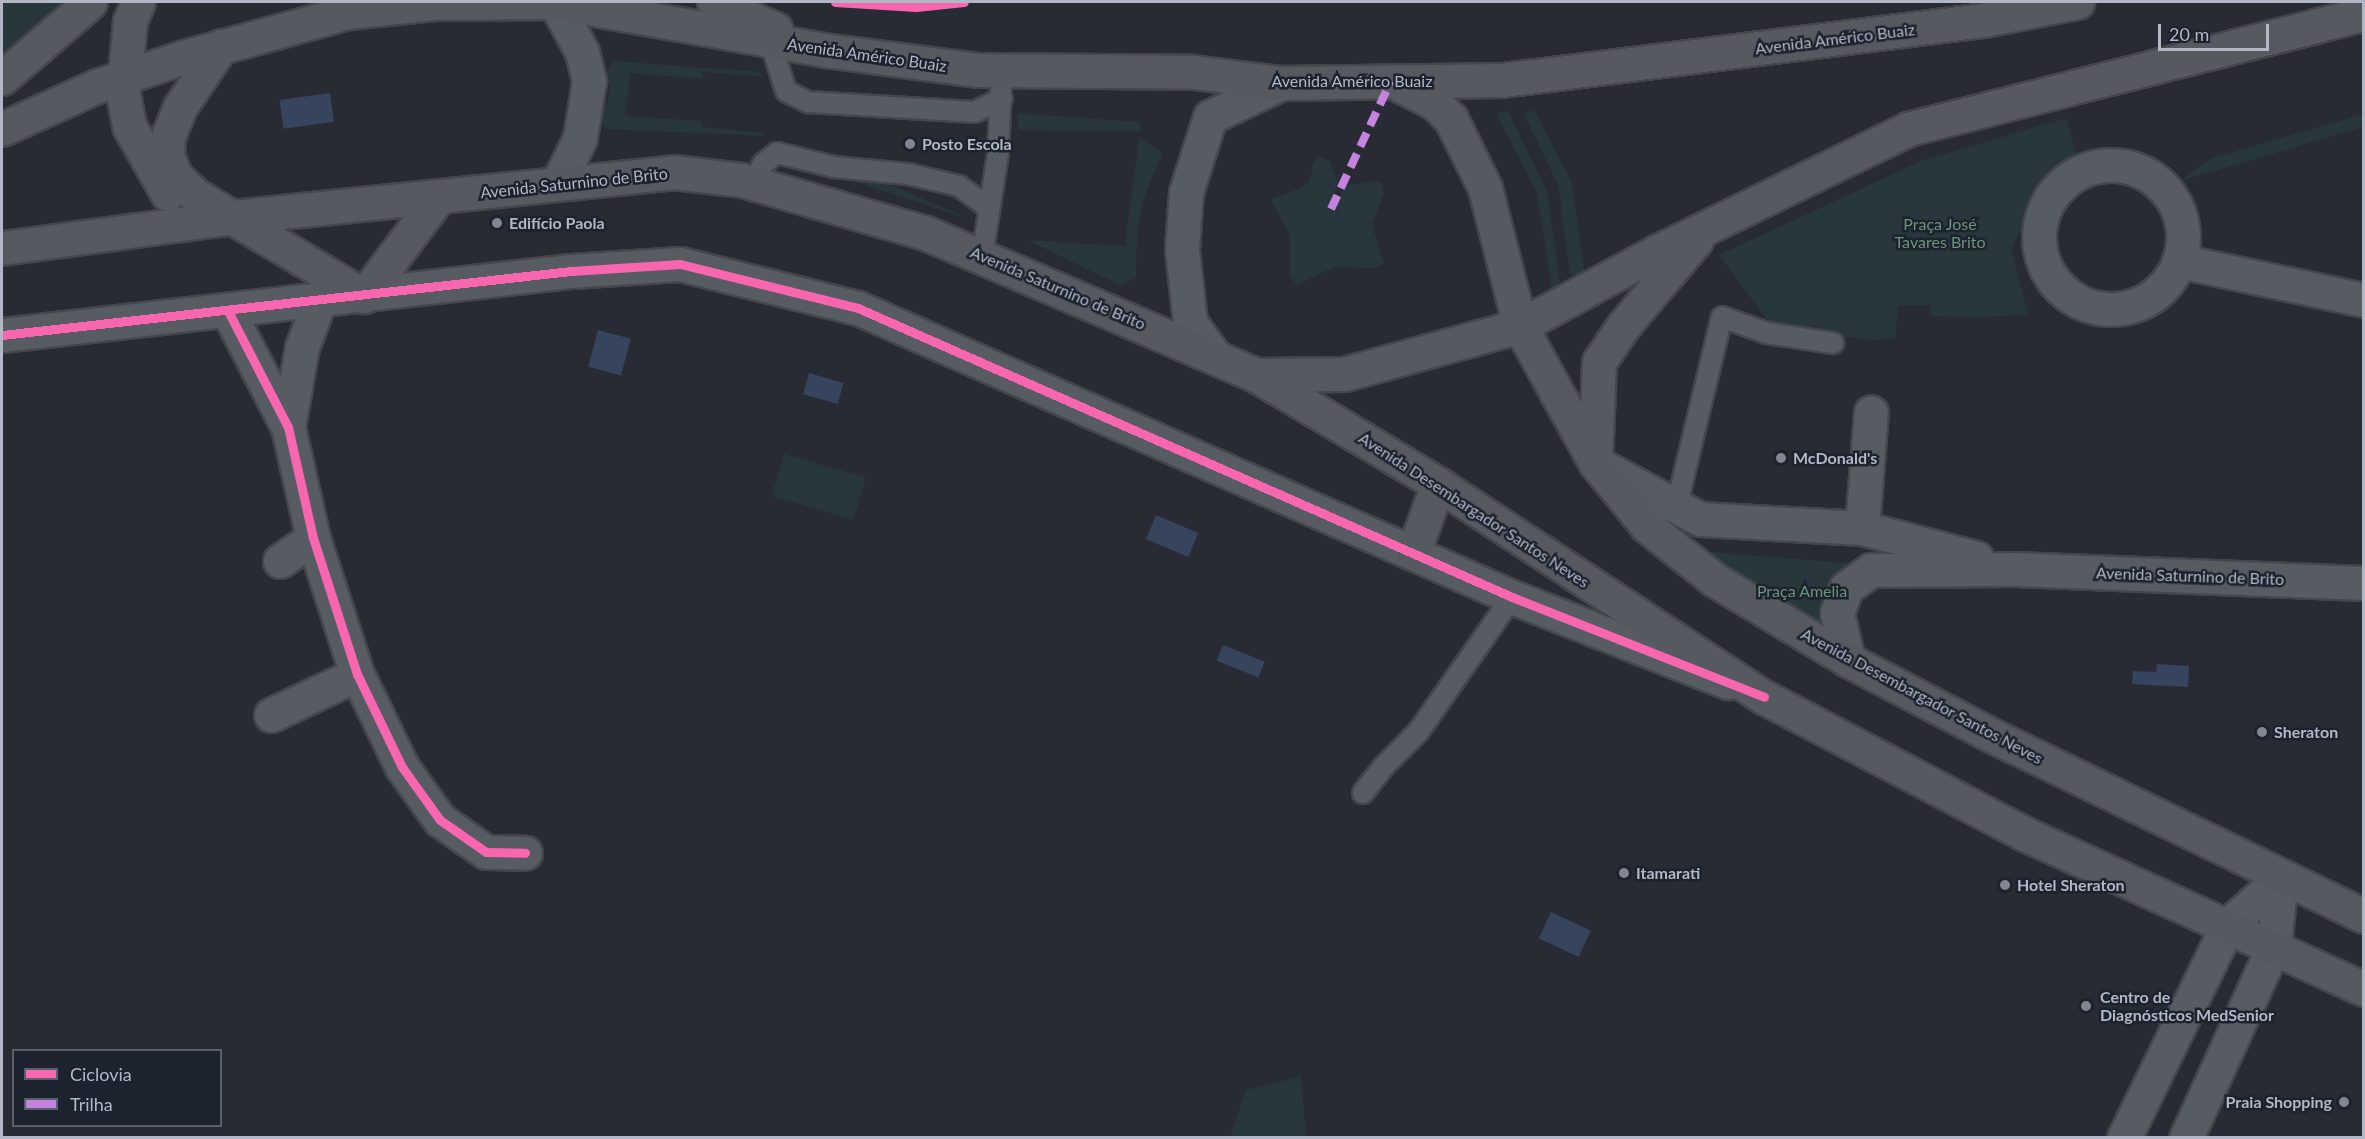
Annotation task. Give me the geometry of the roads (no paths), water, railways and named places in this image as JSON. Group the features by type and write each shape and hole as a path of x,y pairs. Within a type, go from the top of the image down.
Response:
{"main road":[{"path":"2,78 90,2"},
{"path":"138,2 130,21 124,76 129,126 163,188 194,222"},
{"path":"2,129 124,76 222,46 348,12 435,3 555,2"},
{"name":"Avenida Américo Buaiz","path":"555,2 1001,84 1193,72 1281,83 1502,80 1984,20 2077,2"},
{"path":"714,2 824,50"},
{"path":"1257,375 1344,374 1520,326 1706,229 1908,129 2364,14"},
{"path":"222,46 180,107 168,136 167,156 176,177 189,189 364,296 439,196"},
{"name":"Avenida Desembargador Santos Neves","path":"1390,81 1435,103 1452,119 1485,188 1520,326 1595,462 1647,526 1715,580 1848,660 2282,878 2364,916"},
{"name":"Avenida Saturnino de Brito","path":"2,248 233,217 673,172 754,183 926,233 1213,354 1257,375"},
{"path":"1595,462 1599,362 1652,290 1706,229"},
{"name":"Avenida Desembargador Santos Neves","path":"1257,375 1438,484 1764,697 2023,833 2364,989"},
{"path":"1413,553 1438,484"}],"street":[{"path":"555,2 582,52 589,81 580,138 558,183"},
{"path":"1213,354 1190,322 1182,249 1186,192 1210,117 1281,83"},
{"path":"2097,166 2132,168 2152,178 2169,195 2180,215 2183,238 2179,261 2167,282 2149,299 2127,309 2102,309 2079,303 2059,288 2045,268 2039,244 2041,220 2050,197 2066,180 2097,166"},
{"path":"2179,261 2364,300"},
{"path":"2,334 319,302 570,271 680,264 858,308 1512,597 1764,697"},
{"path":"288,427 302,347 319,302"},
{"path":"228,311 288,427 313,538 357,674 402,767 440,820 486,852 525,853"},
{"path":"1862,528 1871,412"},
{"name":"Avenida Saturnino de Brito","path":"1595,462 1700,519 1862,528 2016,569"},
{"path":"280,561 313,538"},
{"name":"Avenida Saturnino de Brito","path":"1848,660 1837,613 1846,588 1871,570 2016,569 2364,583"},
{"path":"271,715 357,674"},
{"path":"2124,1137 2228,925 2282,878"},
{"path":"2186,1137 2274,946 2282,878"}],"lane":[{"path":"770,40 786,91 808,102 975,112 1001,84"},
{"path":"982,256 1001,84"},
{"path":"754,183 763,164 777,153 834,167 908,174 959,186 989,208"},
{"path":"1676,508 1722,317 1767,333 1833,344"},
{"path":"1363,794 1384,766 1419,731 1512,597"}],"water":[{"path":"330,93 334,122 284,129 279,100"},
{"path":"598,330 631,339 621,376 588,367"},
{"path":"809,373 844,383 838,404 803,394"},
{"path":"1156,515 1198,533 1188,557 1146,539"},
{"path":"1223,645 1265,662 1258,678 1217,661"},
{"path":"2157,664 2189,666 2188,687 2132,684 2133,671 2156,672"},
{"path":"1551,912 1591,931 1579,957 1539,938"}],"place":[{"name":"Posto Escola","path":"910,144"},
{"name":"Edifício Paola","path":"497,223"},
{"name":"McDonald's","path":"1781,458"},
{"name":"Sheraton","path":"2262,732"},
{"name":"Itamarati","path":"1624,873"},
{"name":"Hotel Sheraton","path":"2005,885"},
{"name":"Centro de Diagnósticos MedSenior","path":"2086,1006"},
{"name":"Praia Shopping","path":"2344,1102"}],"park label":[{"name":"Praça José Tavares Brito","path":"1940,233"},
{"name":"Praça Amelia","path":"1802,591"}]}
